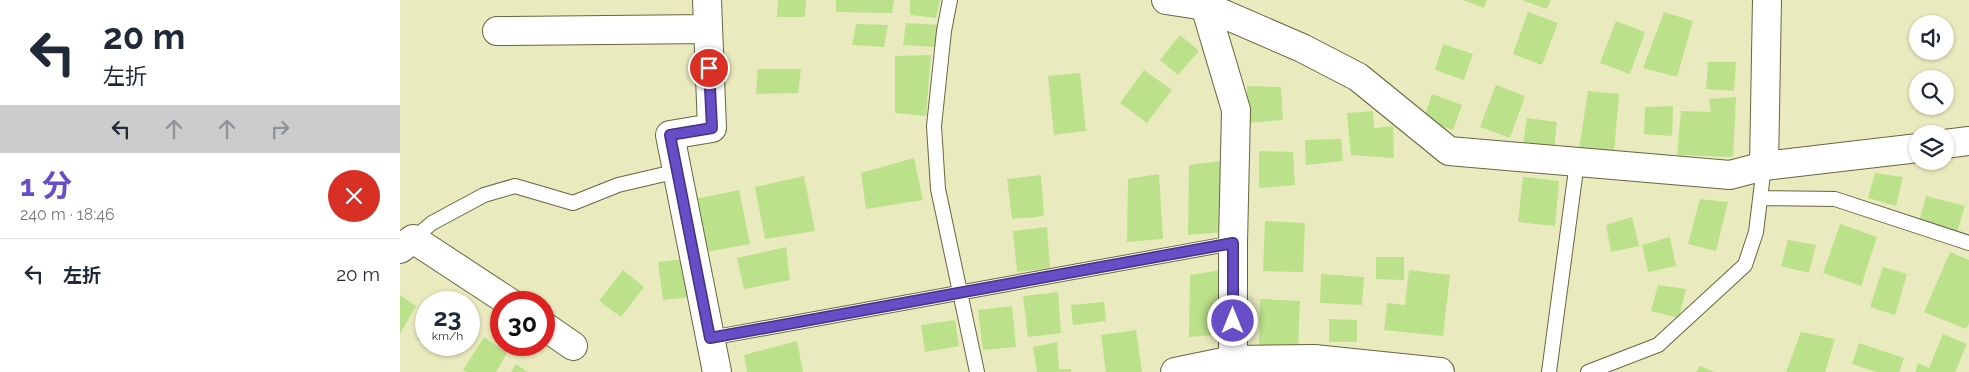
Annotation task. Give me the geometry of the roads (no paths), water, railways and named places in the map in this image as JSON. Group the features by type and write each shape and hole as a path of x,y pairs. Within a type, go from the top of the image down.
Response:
{"street":[{"path":"707,0 712,128 670,135 717,372"},
{"path":"1166,0 1207,3 1358,77 1448,150 1730,175 1764,166 1909,149"},
{"path":"1764,166 1767,0"},
{"path":"1207,3 1236,110 1233,360"},
{"path":"497,31 708,29"},
{"path":"1954,143 1969,142"},
{"path":"406,244 490,291"},
{"path":"555,334 573,346"},
{"path":"1175,372 1233,360 1314,359 1440,372"}],"lane":[{"path":"950,0 944,32 934,126 938,189 977,372"},
{"path":"1549,372 1577,162"},
{"path":"1588,372 1658,345 1745,265 1756,232 1764,166"},
{"path":"406,244 432,223 484,195 516,186 573,203 618,185 678,171"},
{"path":"1761,198 1835,199 1969,243"},
{"path":"710,338 1233,243"}]}
